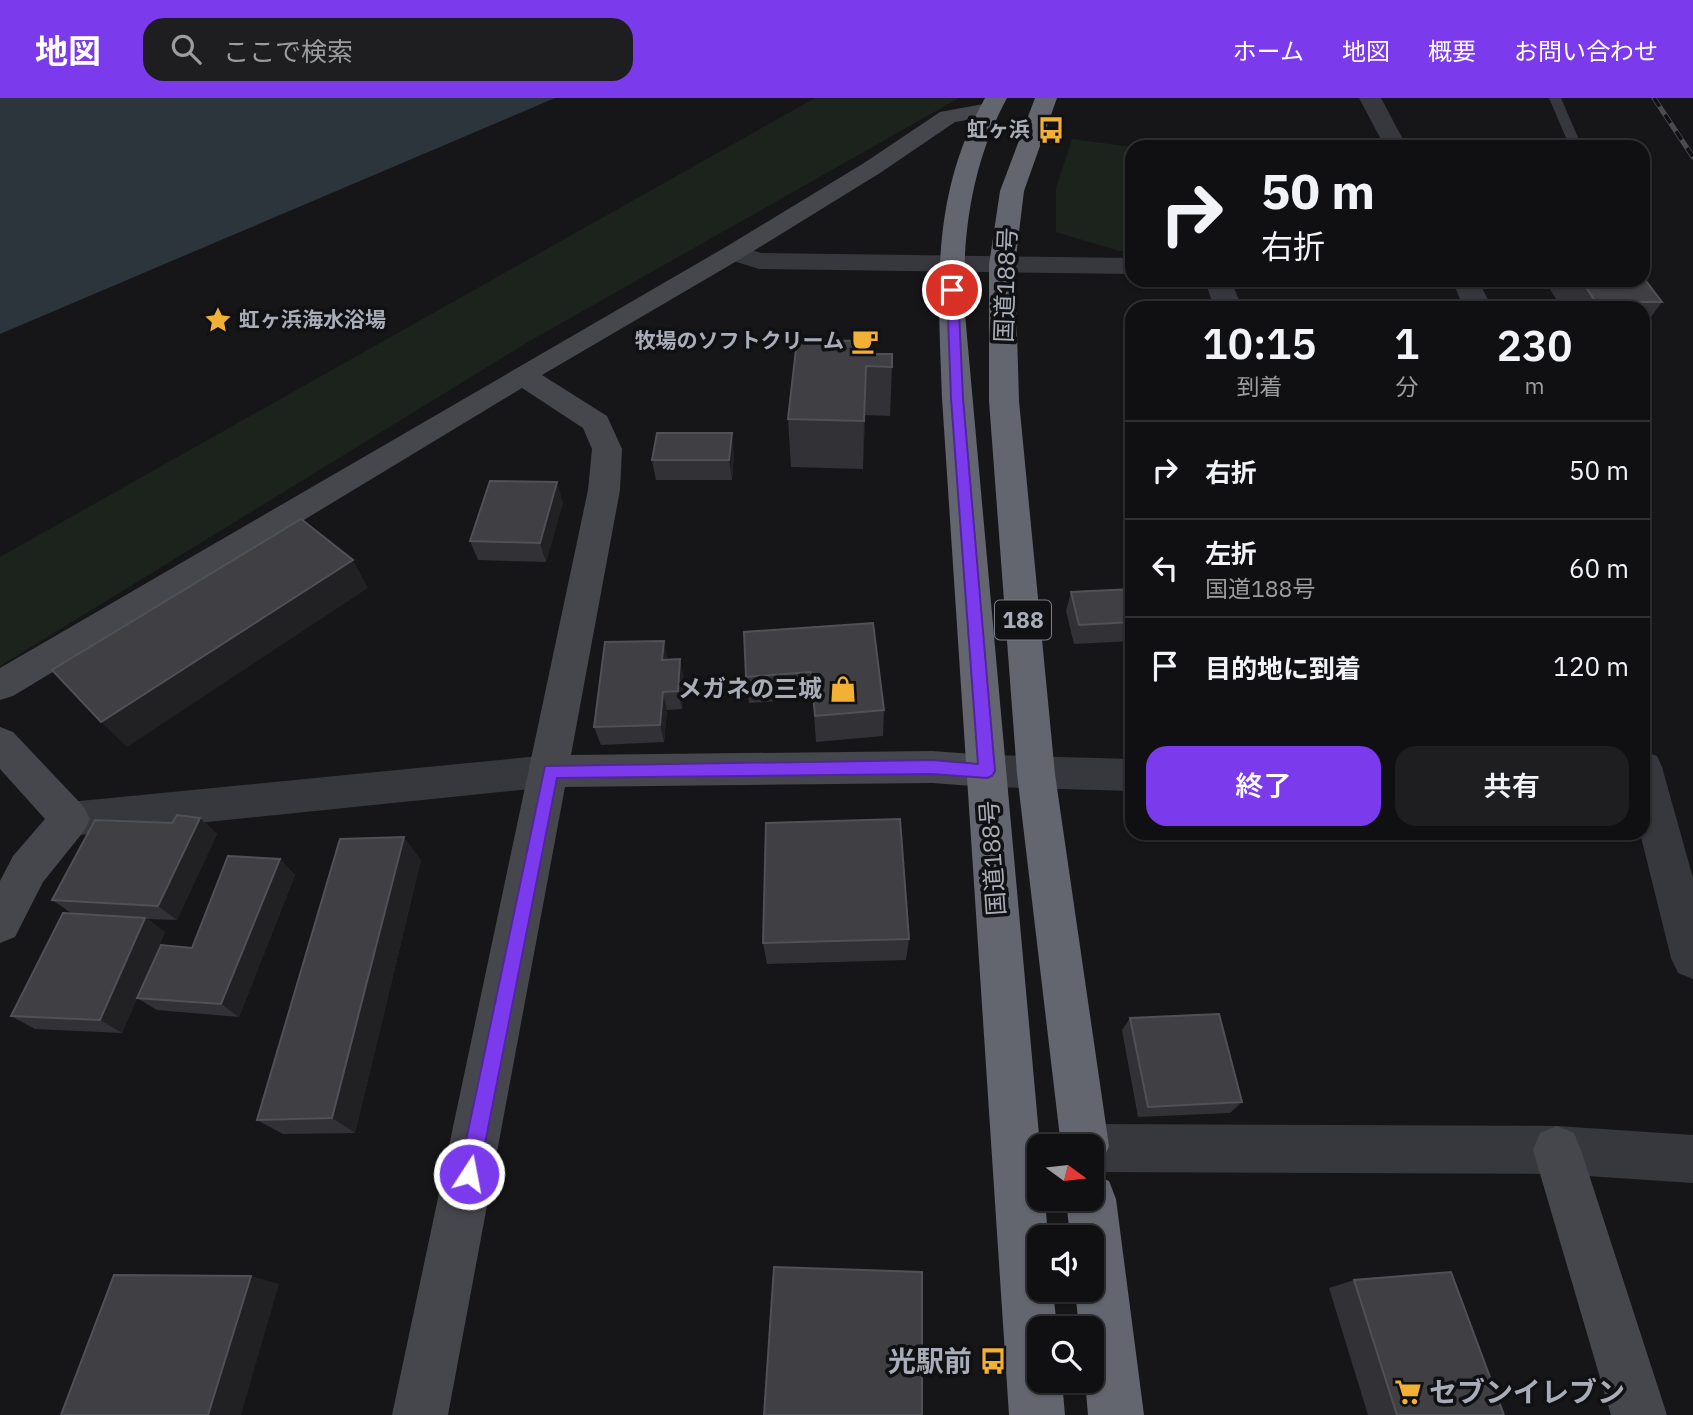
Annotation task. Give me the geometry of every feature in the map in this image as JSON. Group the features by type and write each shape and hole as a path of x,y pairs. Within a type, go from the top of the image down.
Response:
{"highway":[{"name":"国道188号","path":"1046,98 1012,191 1002,265 1004,401 1036,774 1083,1134"},
{"name":"国道188号","path":"993,104 965,178 951,263 957,398 987,771 1027,1148"},
{"name":"国道188号","path":"1029,1211 1037,1415"},
{"path":"1092,1211 1116,1415"}],"street":[{"path":"1370,98 1392,140"},
{"path":"0,686 522,375 733,253 872,168 948,117 993,104"},
{"path":"733,253 759,261 1125,266"},
{"path":"420,1415 604,489 607,449 596,423 522,375"},
{"path":"0,743 70,819"},
{"path":"0,923 28,869 70,819 550,771 932,767 1036,774 1125,775"},
{"path":"1650,798 1693,958"},
{"path":"1104,1148 1557,1150 1693,1159"},
{"path":"1557,1150 1639,1415"}],"lane":[{"path":"1555,98 1573,140"}],"shaded area":[{"path":"0,98 555,98 0,334"},
{"path":"815,98 959,98 528,342 0,666 0,557"},
{"path":"1072,139 1125,146 1125,251 1056,232 1056,188"}],"building":[{"path":"1650,286 1662,302 1650,301 1595,301 1586,287"},
{"path":"797,340 863,341 862,354 892,354 892,367 866,366 864,421 788,419"},
{"path":"657,433 732,433 729,460 652,460"},
{"path":"490,481 557,482 540,543 470,541"},
{"path":"301,519 353,560 101,722 52,670"},
{"path":"1125,589 1125,622 1079,625 1071,592"},
{"path":"873,623 884,710 815,716 811,672 746,677 744,632"},
{"path":"664,641 662,660 680,659 678,691 663,692 660,725 594,727 605,642"},
{"path":"177,815 200,818 158,906 52,900 95,820 172,823"},
{"path":"900,819 909,939 763,943 766,823"},
{"path":"404,837 332,1118 257,1120 340,839"},
{"path":"228,856 280,859 221,1004 137,998 161,945 192,948"},
{"path":"63,913 145,918 100,1020 11,1016"},
{"path":"1219,1014 1242,1102 1148,1107 1130,1018"},
{"path":"774,1267 922,1272 922,1415 764,1415"},
{"path":"1451,1272 1504,1415 1397,1415 1354,1280"},
{"path":"114,1275 251,1276 208,1415 61,1415"}],"railway":[{"path":"1654,98 1693,157"}],"place":[{"name":"虹ヶ浜","path":"1051,130"},
{"name":"虹ヶ浜海水浴場","path":"218,320"},
{"name":"牧場のソフトクリーム","path":"865,341"},
{"name":"メガネの三城","path":"843,689"},
{"name":"光駅前","path":"993,1361"},
{"name":"セブンイレブン","path":"1408,1392"}],"route":[{"path":"469,1174 550,771 932,767 987,771 957,398 952,290"}]}
